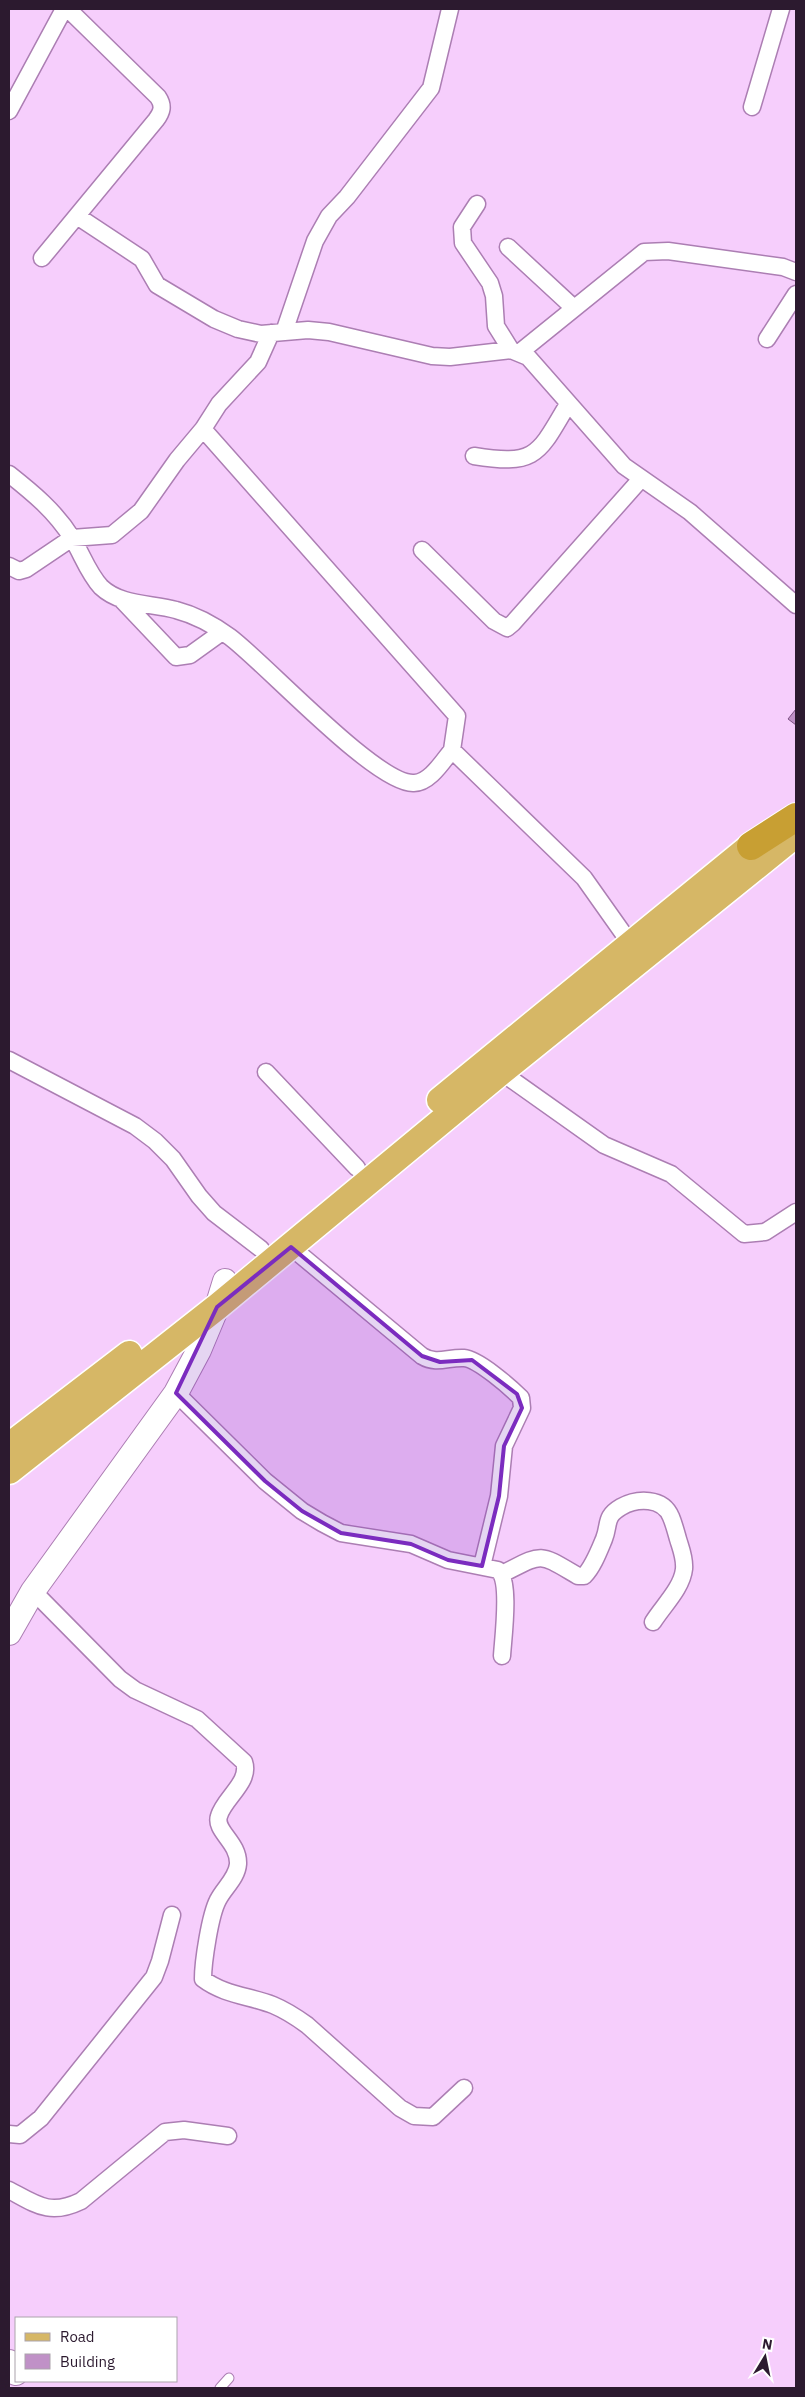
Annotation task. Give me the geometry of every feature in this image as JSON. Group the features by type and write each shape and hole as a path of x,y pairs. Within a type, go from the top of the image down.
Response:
{"highway":[{"path":"751,846 794,831"}],"main road":[{"path":"9,1471 217,1308 794,831"},
{"path":"9,1446 225,1281 261,1248 357,1168 751,846"},
{"path":"9,1633 33,1590 176,1393 199,1350 217,1308 225,1281"}],"street":[{"path":"9,111 64,9"},
{"path":"42,258 156,120 162,109 162,102 158,97 68,9"},
{"path":"9,566 19,571 26,569 72,538 112,535 127,525 141,511 177,460 203,429 219,404 258,362 278,333 321,229 347,198 398,128 421,104 431,88 450,9"},
{"path":"752,106 775,11"},
{"path":"477,204 462,227 463,243 490,283 494,296 496,326 515,352 534,363 624,466 640,480 690,512 796,605"},
{"path":"76,216 142,259 157,285 214,319 250,333 308,330 329,332 432,356 450,357 515,352 617,274 635,257 644,252 654,250 783,267 796,272"},
{"path":"508,247 574,308"},
{"path":"767,339 796,294"},
{"path":"474,456 504,461 526,457 547,440 568,404"},
{"path":"121,599 176,610 222,632 358,752 406,782 413,783 426,779 452,750 458,716 203,429"},
{"path":"9,474 44,501 72,538 95,579 106,590 121,599 176,657 190,656 222,632"},
{"path":"422,550 494,621 507,628 640,480"},
{"path":"452,750 584,878 630,943"},
{"path":"9,1060 135,1126 155,1141 172,1159 214,1213 261,1248"},
{"path":"266,1072 357,1168"},
{"path":"501,1072 604,1145 671,1174 744,1234 765,1232 796,1212"},
{"path":"291,1247 422,1356 440,1362 458,1358 472,1360 521,1398 522,1408 504,1446 498,1496 482,1566"},
{"path":"176,1393 265,1480 302,1511 322,1523 341,1533 411,1544 448,1560 498,1570 502,1574 505,1587 502,1656"},
{"path":"502,1574 535,1557 542,1557 578,1576 584,1576 588,1572 605,1537 607,1519 613,1513 622,1506 645,1500 658,1504 671,1515 683,1557 684,1570 678,1586 652,1622"},
{"path":"33,1590 120,1679 135,1690 197,1719 244,1762 246,1772 221,1811 218,1821 219,1826 233,1843 238,1864 235,1875 216,1903 203,1967 204,1979 214,1988 273,2005 292,2014 307,2025 400,2108 414,2116 433,2116 464,2088"},
{"path":"9,2134 20,2135 36,2123 146,1986 160,1961 172,1915"},
{"path":"9,2190 41,2207 58,2209 81,2201 165,2132 184,2130 228,2136"}],"lane":[{"path":"220,2388 228,2378"}],"highlighted area":[{"path":"291,1247 422,1356 440,1362 472,1360 517,1394 522,1408 504,1446 499,1496 482,1566 448,1560 411,1544 341,1533 302,1511 265,1481 176,1393 217,1307"}],"building":[{"path":"796,709 796,725 788,719"}]}
